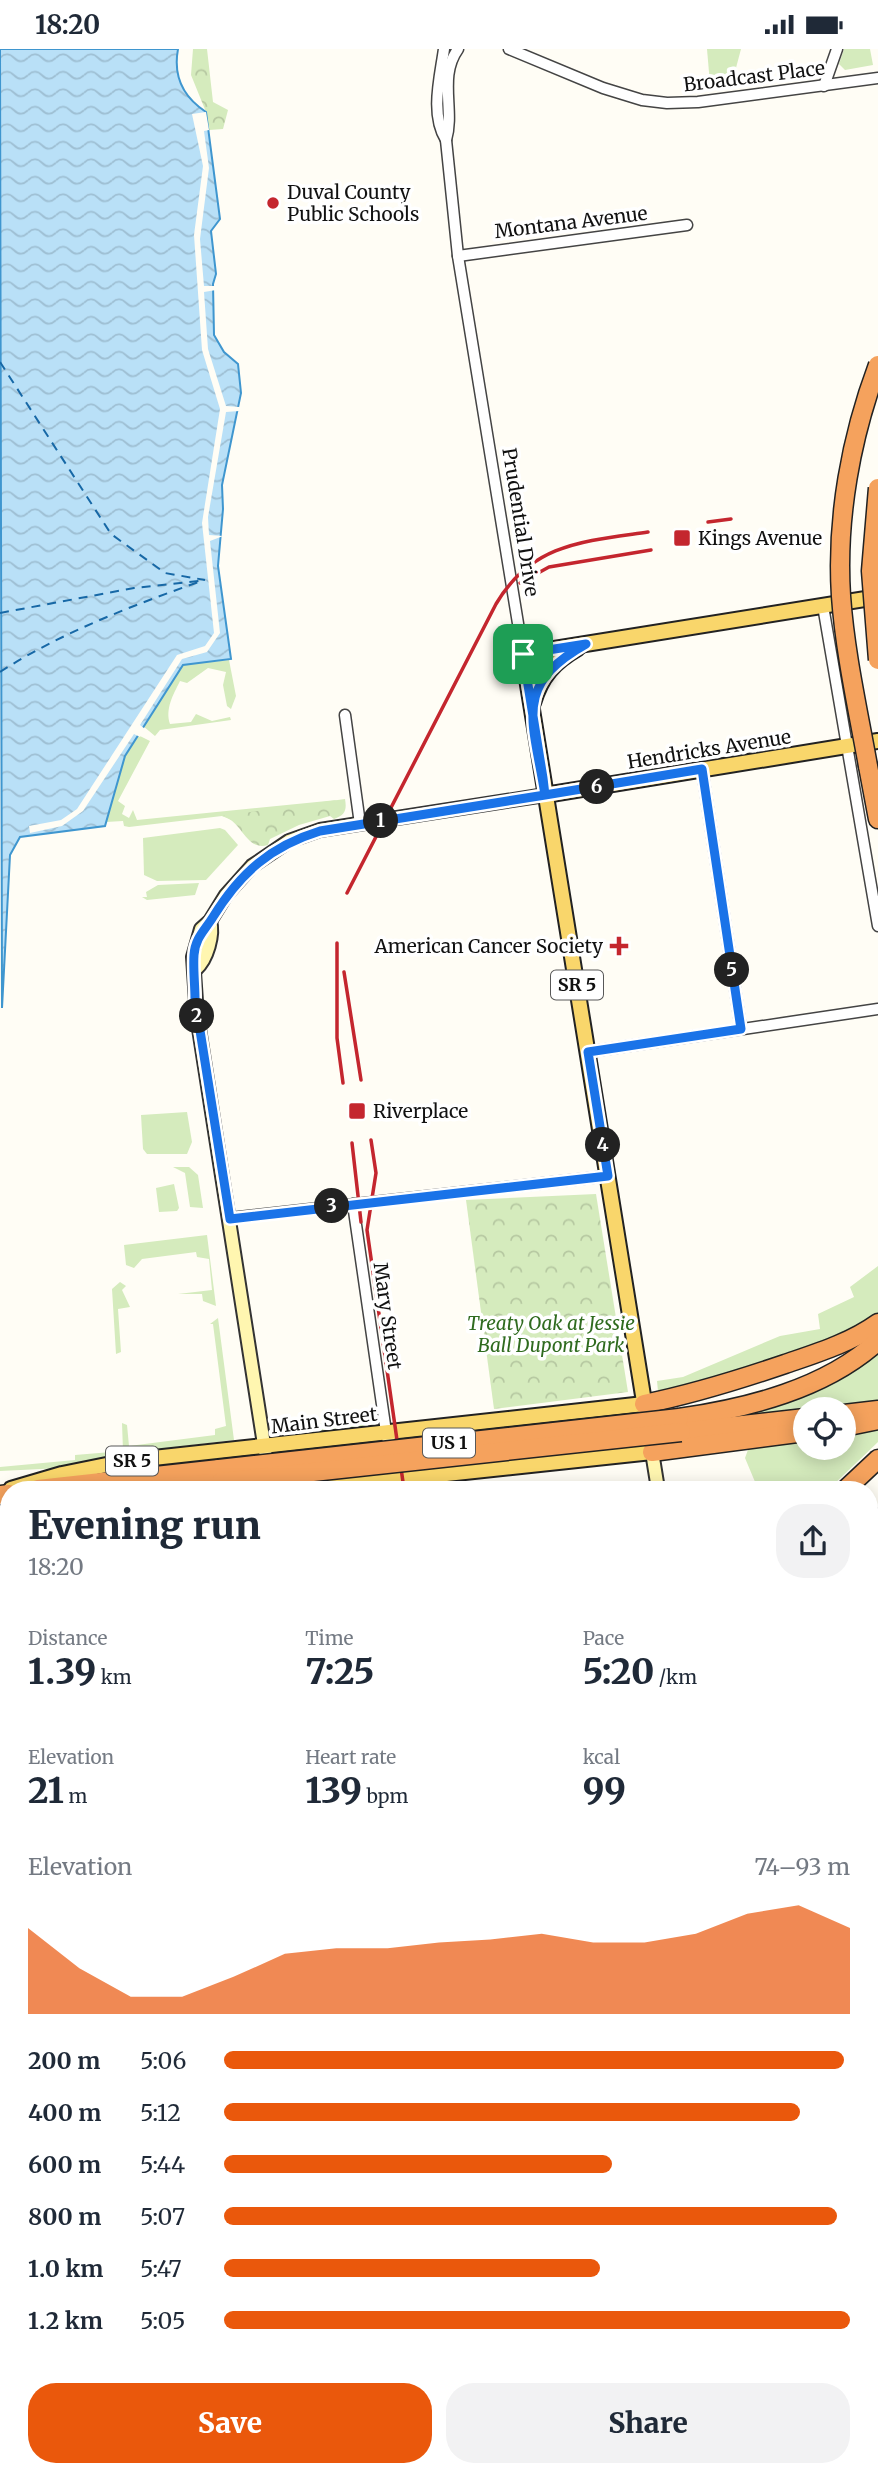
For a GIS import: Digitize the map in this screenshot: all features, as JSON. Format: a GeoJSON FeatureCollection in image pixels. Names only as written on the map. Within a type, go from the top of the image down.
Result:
{"type":"FeatureCollection","features":[{"type":"Feature","properties":{"kind":"highway"},"geometry":{"type":"LineString","coordinates":[[878,365],[850,464],[840,559],[845,635],[878,818]]}},
{"type":"Feature","properties":{"kind":"highway"},"geometry":{"type":"LineString","coordinates":[[878,488],[871,571],[878,660]]}},
{"type":"Feature","properties":{"kind":"highway"},"geometry":{"type":"LineString","coordinates":[[645,1404],[706,1390],[818,1353],[849,1341],[878,1323]]}},
{"type":"Feature","properties":{"kind":"highway","name":"US 1"},"geometry":{"type":"LineString","coordinates":[[680,1425],[809,1384],[851,1362],[878,1341]]}},
{"type":"Feature","properties":{"kind":"highway"},"geometry":{"type":"LineString","coordinates":[[856,1413],[878,1410]]}},
{"type":"Feature","properties":{"kind":"highway","name":"US 1"},"geometry":{"type":"LineString","coordinates":[[195,1481],[680,1425],[793,1419]]}},
{"type":"Feature","properties":{"kind":"highway"},"geometry":{"type":"LineString","coordinates":[[856,1425],[878,1420]]}},
{"type":"Feature","properties":{"kind":"highway"},"geometry":{"type":"LineString","coordinates":[[652,1452],[793,1434]]}},
{"type":"Feature","properties":{"kind":"highway"},"geometry":{"type":"LineString","coordinates":[[855,1481],[878,1459]]}},
{"type":"Feature","properties":{"kind":"highway","name":"US 1"},"geometry":{"type":"LineString","coordinates":[[63,1481],[72,1478],[220,1476]]}},
{"type":"Feature","properties":{"kind":"main road"},"geometry":{"type":"LineString","coordinates":[[523,654],[878,597]]}},
{"type":"Feature","properties":{"kind":"main road"},"geometry":{"type":"LineString","coordinates":[[532,708],[537,689],[553,665],[586,644]]}},
{"type":"Feature","properties":{"kind":"main road","name":"Prudential Drive"},"geometry":{"type":"LineString","coordinates":[[523,654],[657,1481]]}},
{"type":"Feature","properties":{"kind":"main road","name":"Hendricks Avenue"},"geometry":{"type":"LineString","coordinates":[[545,795],[878,741]]}},
{"type":"Feature","properties":{"kind":"main road"},"geometry":{"type":"LineString","coordinates":[[269,1481],[197,1016],[196,969],[193,957],[201,929],[210,921],[236,882],[274,850],[320,831],[545,795]]}},
{"type":"Feature","properties":{"kind":"main road","name":"Main Street"},"geometry":{"type":"LineString","coordinates":[[60,1481],[127,1461],[645,1404]]}},
{"type":"Feature","properties":{"kind":"main road"},"geometry":{"type":"LineString","coordinates":[[601,1410],[616,1417],[624,1431],[622,1445],[606,1457]]}},
{"type":"Feature","properties":{"kind":"main road"},"geometry":{"type":"LineString","coordinates":[[512,1419],[518,1466]]}},
{"type":"Feature","properties":{"kind":"main road","name":"Mary Street"},"geometry":{"type":"LineString","coordinates":[[386,1432],[397,1481]]}},
{"type":"Feature","properties":{"kind":"main road"},"geometry":{"type":"LineString","coordinates":[[418,1481],[518,1466],[652,1452]]}},
{"type":"Feature","properties":{"kind":"street","name":"Prudential Drive"},"geometry":{"type":"LineString","coordinates":[[444,49],[438,104],[440,127],[446,140]]}},
{"type":"Feature","properties":{"kind":"street","name":"Prudential Drive"},"geometry":{"type":"LineString","coordinates":[[458,49],[448,74],[449,126],[446,140],[458,255],[523,654]]}},
{"type":"Feature","properties":{"kind":"street"},"geometry":{"type":"LineString","coordinates":[[824,86],[837,49]]}},
{"type":"Feature","properties":{"kind":"street","name":"Broadcast Place"},"geometry":{"type":"LineString","coordinates":[[513,50],[603,88],[656,102],[698,102],[878,78]]}},
{"type":"Feature","properties":{"kind":"street","name":"Montana Avenue"},"geometry":{"type":"LineString","coordinates":[[458,255],[687,225]]}},
{"type":"Feature","properties":{"kind":"street"},"geometry":{"type":"LineString","coordinates":[[823,606],[878,926]]}},
{"type":"Feature","properties":{"kind":"street"},"geometry":{"type":"LineString","coordinates":[[345,715],[360,824]]}},
{"type":"Feature","properties":{"kind":"street"},"geometry":{"type":"LineString","coordinates":[[702,769],[741,1029]]}},
{"type":"Feature","properties":{"kind":"street"},"geometry":{"type":"LineString","coordinates":[[588,1052],[878,1009]]}},
{"type":"Feature","properties":{"kind":"street"},"geometry":{"type":"LineString","coordinates":[[230,1219],[608,1176]]}},
{"type":"Feature","properties":{"kind":"street","name":"Mary Street"},"geometry":{"type":"LineString","coordinates":[[352,1204],[386,1432]]}},
{"type":"Feature","properties":{"kind":"green space"},"geometry":{"type":"Polygon","coordinates":[[[193,49],[207,49],[213,102],[228,110],[223,129],[209,130],[206,112],[191,75],[193,49]]]}},
{"type":"Feature","properties":{"kind":"green space"},"geometry":{"type":"Polygon","coordinates":[[[707,49],[741,49],[732,83],[710,84],[707,49]]]}},
{"type":"Feature","properties":{"kind":"green space"},"geometry":{"type":"Polygon","coordinates":[[[844,49],[870,49],[873,65],[845,70],[839,64],[844,49]]]}},
{"type":"Feature","properties":{"kind":"green space"},"geometry":{"type":"Polygon","coordinates":[[[229,660],[236,696],[231,709],[227,706],[223,685],[226,672],[208,668],[187,683],[180,681],[168,713],[170,724],[191,722],[196,714],[212,721],[230,717],[231,720],[160,730],[155,736],[143,726],[183,665],[229,660]]]}},
{"type":"Feature","properties":{"kind":"green space"},"geometry":{"type":"Polygon","coordinates":[[[138,735],[150,741],[118,801],[125,806],[122,814],[129,818],[133,810],[137,820],[337,800],[248,838],[234,821],[222,816],[129,827],[124,826],[123,821],[106,822],[125,756],[138,735]]]}},
{"type":"Feature","properties":{"kind":"green space"},"geometry":{"type":"Polygon","coordinates":[[[345,799],[345,809],[341,816],[334,819],[330,816],[299,825],[270,839],[268,845],[261,846],[254,844],[235,823],[222,816],[345,799]]]}},
{"type":"Feature","properties":{"kind":"green space"},"geometry":{"type":"Polygon","coordinates":[[[220,828],[238,845],[206,880],[157,881],[144,875],[143,838],[220,828]]]}},
{"type":"Feature","properties":{"kind":"green space"},"geometry":{"type":"Polygon","coordinates":[[[199,883],[195,895],[147,900],[142,897],[147,897],[146,892],[158,885],[199,883]]]}},
{"type":"Feature","properties":{"kind":"green space"},"geometry":{"type":"Polygon","coordinates":[[[187,1112],[192,1142],[187,1154],[147,1154],[143,1149],[141,1115],[187,1112]]]}},
{"type":"Feature","properties":{"kind":"green space"},"geometry":{"type":"Polygon","coordinates":[[[173,1167],[189,1167],[198,1175],[203,1208],[190,1207],[185,1173],[173,1167]]]}},
{"type":"Feature","properties":{"kind":"green space"},"geometry":{"type":"Polygon","coordinates":[[[174,1184],[179,1208],[177,1211],[159,1212],[156,1188],[174,1184]]]}},
{"type":"Feature","properties":{"kind":"green space","name":"Treaty Oak at Jessie Ball Dupont Park"},"geometry":{"type":"Polygon","coordinates":[[[596,1194],[628,1392],[494,1409],[466,1200],[596,1194]]]}},
{"type":"Feature","properties":{"kind":"green space"},"geometry":{"type":"Polygon","coordinates":[[[207,1235],[216,1306],[203,1301],[202,1294],[178,1294],[212,1290],[209,1259],[197,1257],[196,1252],[142,1259],[134,1268],[126,1265],[124,1245],[207,1235]]]}},
{"type":"Feature","properties":{"kind":"green space"},"geometry":{"type":"Polygon","coordinates":[[[878,1266],[878,1313],[860,1326],[784,1358],[681,1389],[658,1391],[657,1381],[683,1377],[780,1336],[820,1329],[818,1314],[854,1297],[850,1287],[878,1266]]]}},
{"type":"Feature","properties":{"kind":"green space"},"geometry":{"type":"Polygon","coordinates":[[[120,1282],[126,1286],[122,1290],[130,1307],[118,1309],[121,1352],[116,1354],[112,1289],[120,1282]]]}},
{"type":"Feature","properties":{"kind":"green space"},"geometry":{"type":"Polygon","coordinates":[[[218,1318],[234,1440],[126,1453],[62,1468],[0,1471],[0,1467],[75,1460],[75,1455],[123,1451],[122,1423],[127,1425],[129,1446],[215,1435],[215,1429],[226,1426],[213,1324],[210,1324],[218,1318]]]}},
{"type":"Feature","properties":{"kind":"green space"},"geometry":{"type":"Polygon","coordinates":[[[878,1354],[878,1401],[856,1403],[856,1397],[796,1397],[835,1383],[878,1354]]]}},
{"type":"Feature","properties":{"kind":"green space"},"geometry":{"type":"Polygon","coordinates":[[[793,1398],[793,1410],[743,1416],[793,1398]]]}},
{"type":"Feature","properties":{"kind":"green space"},"geometry":{"type":"Polygon","coordinates":[[[365,1418],[366,1425],[360,1428],[294,1435],[293,1427],[365,1418]]]}},
{"type":"Feature","properties":{"kind":"green space"},"geometry":{"type":"Polygon","coordinates":[[[878,1426],[878,1442],[837,1481],[755,1481],[745,1458],[749,1447],[793,1442],[793,1460],[856,1460],[856,1431],[878,1426]]]}},
{"type":"Feature","properties":{"kind":"water"},"geometry":{"type":"Polygon","coordinates":[[[0,49],[178,49],[177,68],[182,85],[191,100],[206,112],[220,219],[211,231],[216,274],[213,284],[214,335],[224,352],[238,364],[241,393],[222,485],[223,509],[218,566],[231,659],[183,665],[125,756],[105,826],[20,837],[10,855],[2,1008],[0,49]]]}},
{"type":"Feature","properties":{"kind":"pier"},"geometry":{"type":"Polygon","coordinates":[[[206,112],[209,130],[204,131],[209,168],[200,239],[204,286],[216,286],[216,290],[204,292],[208,349],[226,406],[239,407],[239,411],[226,412],[208,517],[209,535],[223,536],[210,541],[220,633],[207,652],[182,659],[140,725],[145,729],[140,737],[134,734],[83,811],[62,826],[30,833],[29,826],[61,820],[77,809],[177,655],[205,646],[214,633],[202,523],[220,409],[202,350],[194,235],[203,166],[192,114],[206,112]]]}},
{"type":"Feature","properties":{"kind":"ferry route"},"geometry":{"type":"LineString","coordinates":[[0,362],[111,534],[165,573],[205,580]]}},
{"type":"Feature","properties":{"kind":"ferry route"},"geometry":{"type":"LineString","coordinates":[[0,672],[73,632],[204,580]]}},
{"type":"Feature","properties":{"kind":"ferry route"},"geometry":{"type":"LineString","coordinates":[[0,613],[134,588],[199,581]]}},
{"type":"Feature","properties":{"kind":"railway"},"geometry":{"type":"LineString","coordinates":[[708,522],[731,519]]}},
{"type":"Feature","properties":{"kind":"railway"},"geometry":{"type":"LineString","coordinates":[[347,893],[496,604],[510,584],[526,568],[562,549],[603,538],[648,532]]}},
{"type":"Feature","properties":{"kind":"railway"},"geometry":{"type":"LineString","coordinates":[[711,541],[735,537]]}},
{"type":"Feature","properties":{"kind":"railway"},"geometry":{"type":"LineString","coordinates":[[520,583],[549,567],[651,550]]}},
{"type":"Feature","properties":{"kind":"railway"},"geometry":{"type":"LineString","coordinates":[[337,943],[337,1038],[343,1083]]}},
{"type":"Feature","properties":{"kind":"railway"},"geometry":{"type":"LineString","coordinates":[[344,972],[361,1080]]}},
{"type":"Feature","properties":{"kind":"railway"},"geometry":{"type":"LineString","coordinates":[[371,1140],[376,1173],[367,1230],[403,1481]]}},
{"type":"Feature","properties":{"kind":"railway"},"geometry":{"type":"LineString","coordinates":[[352,1143],[361,1222]]}},
{"type":"Feature","properties":{"kind":"place","name":"Duval County Public Schools"},"geometry":{"type":"Point","coordinates":[273,203]}},
{"type":"Feature","properties":{"kind":"place","name":"Kings Avenue"},"geometry":{"type":"Point","coordinates":[682,538]}},
{"type":"Feature","properties":{"kind":"place","name":"American Cancer Society"},"geometry":{"type":"Point","coordinates":[619,946]}},
{"type":"Feature","properties":{"kind":"place","name":"Riverplace"},"geometry":{"type":"Point","coordinates":[357,1111]}},
{"type":"Feature","properties":{"kind":"route"},"geometry":{"type":"LineString","coordinates":[[523,654],[545,795],[320,831],[294,839],[274,850],[244,873],[210,921],[201,929],[193,957],[196,969],[195,999],[230,1219],[608,1176],[588,1052],[741,1029],[702,769],[545,795],[532,708],[537,689],[553,665],[586,644],[523,654]]}}]}
